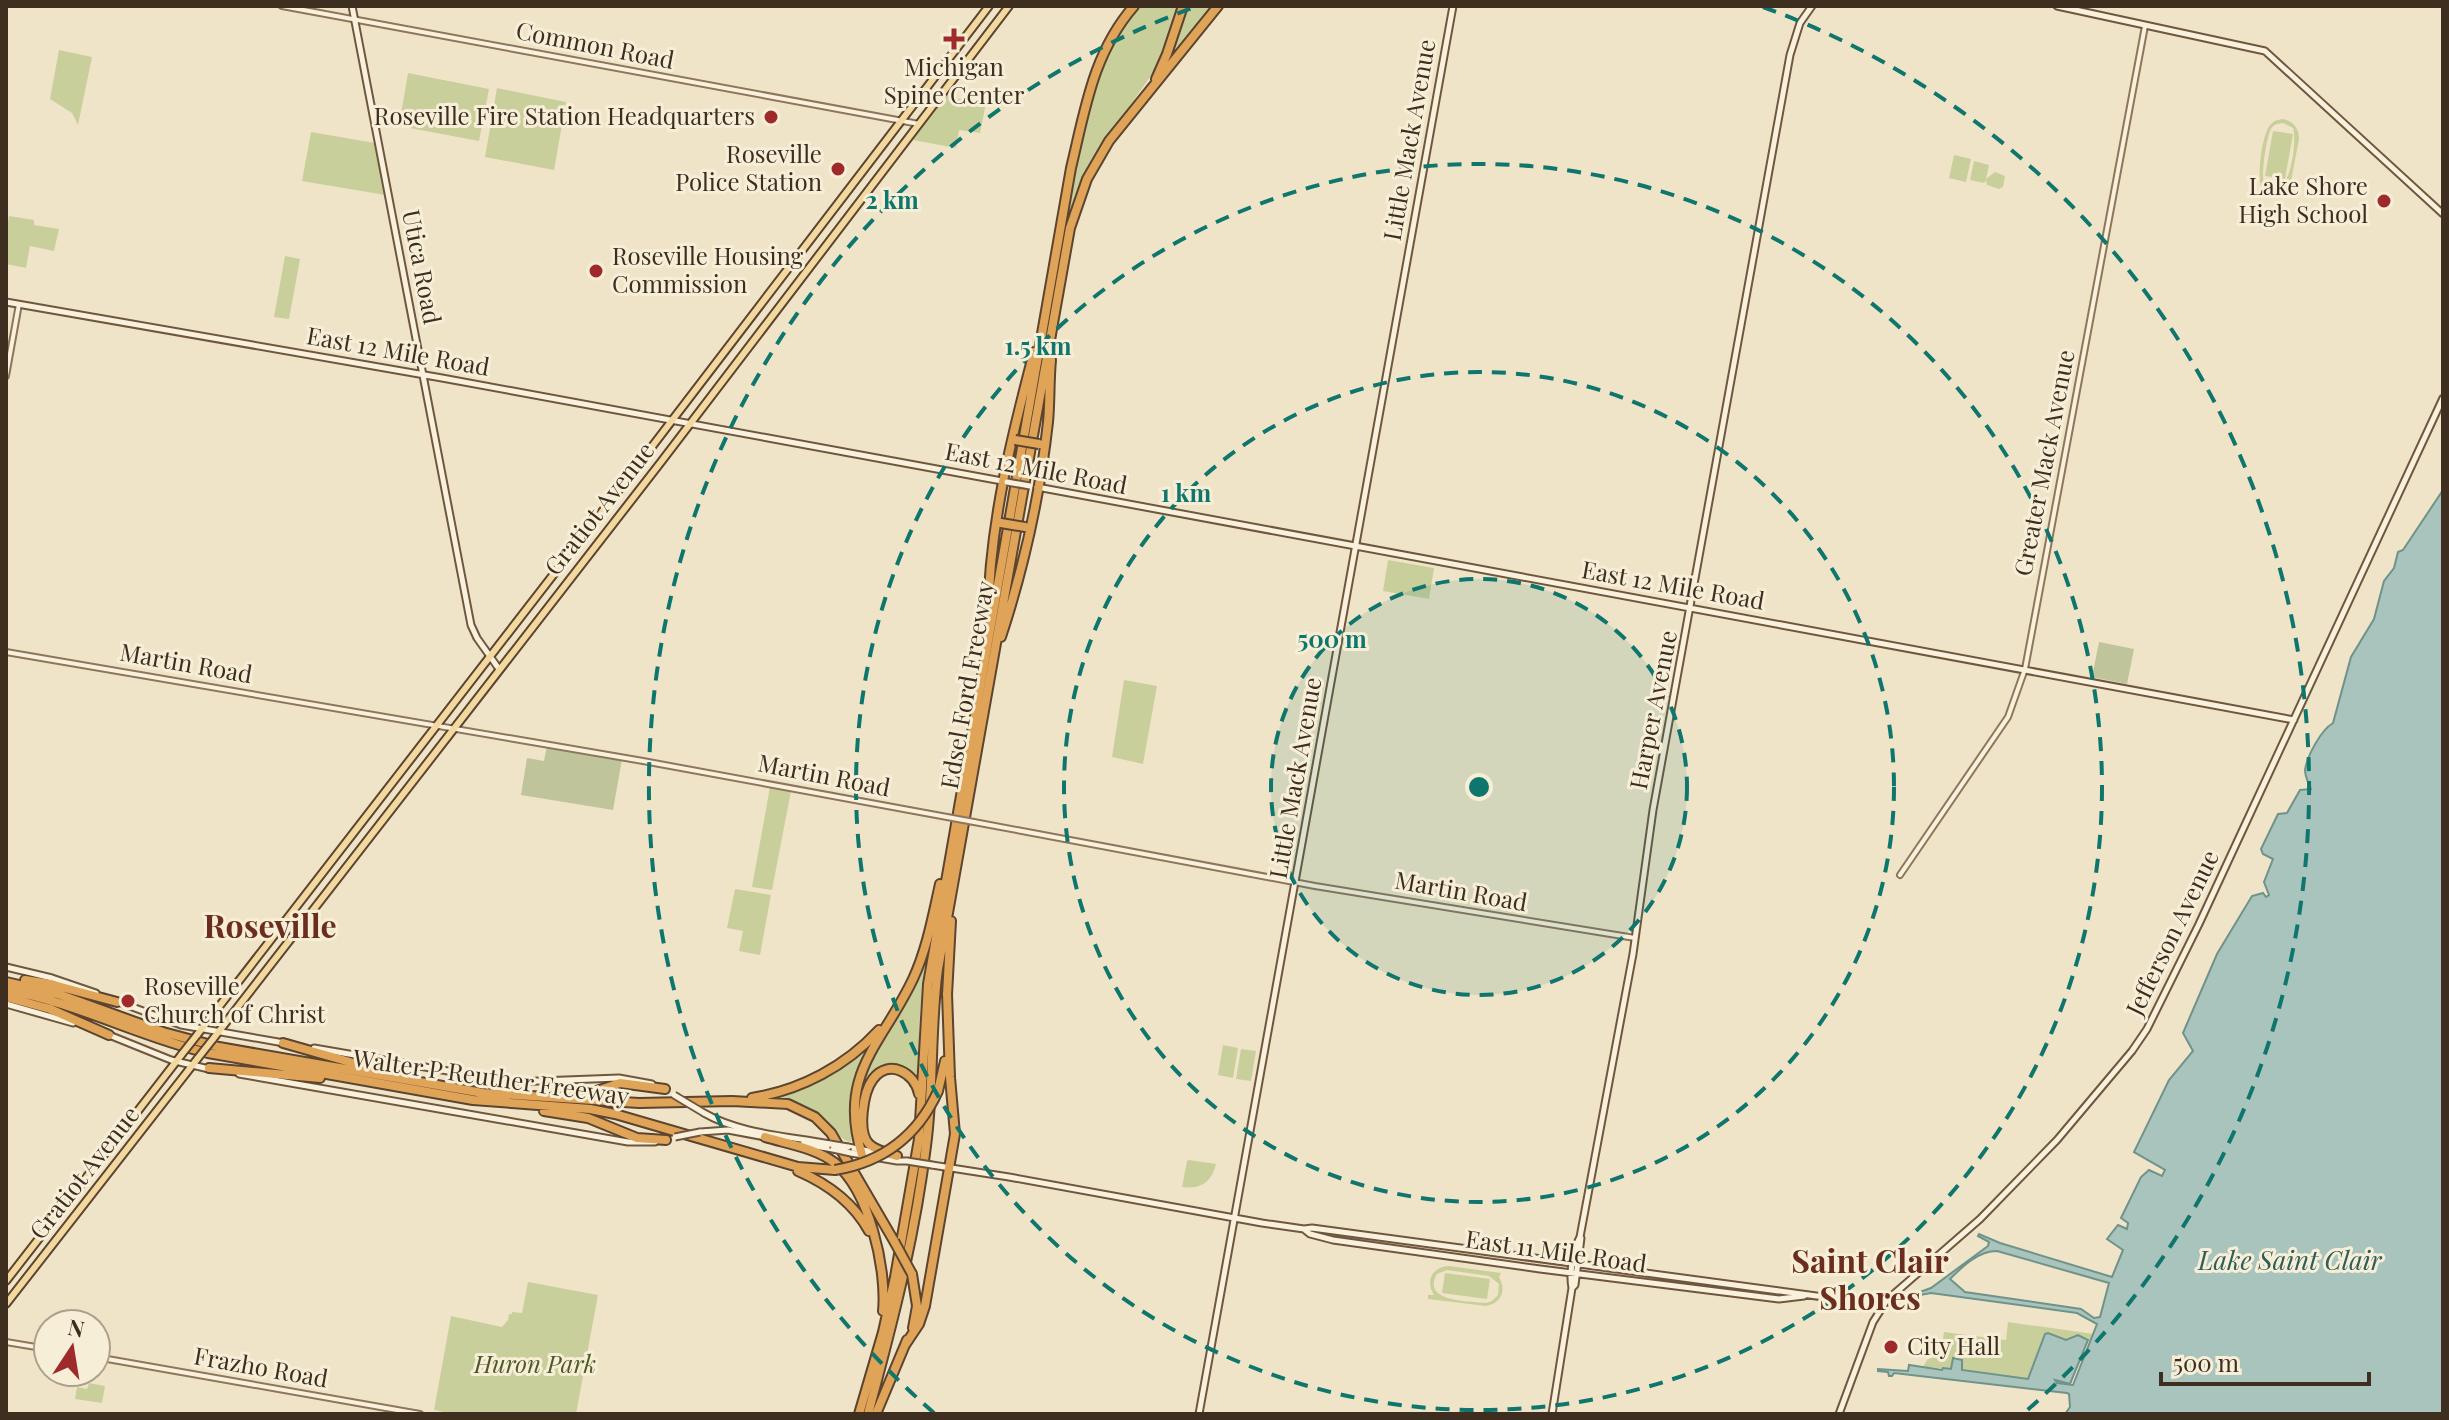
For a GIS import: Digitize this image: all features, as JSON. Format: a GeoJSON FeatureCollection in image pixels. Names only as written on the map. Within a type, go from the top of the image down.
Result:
{"type":"FeatureCollection","features":[{"type":"Feature","properties":{"kind":"highway"},"geometry":{"type":"LineString","coordinates":[[1087,95],[1089,79],[1101,49],[1127,6]]}},
{"type":"Feature","properties":{"kind":"highway","name":"Edsel Ford Freeway"},"geometry":{"type":"LineString","coordinates":[[859,1414],[883,1332],[898,1263],[921,1114],[926,997],[1071,168],[1087,95],[1104,50],[1134,6]]}},
{"type":"Feature","properties":{"kind":"highway"},"geometry":{"type":"LineString","coordinates":[[1150,90],[1167,54],[1183,6]]}},
{"type":"Feature","properties":{"kind":"highway","name":"Edsel Ford Freeway"},"geometry":{"type":"LineString","coordinates":[[868,1414],[898,1303],[923,1167],[934,1002],[1067,241],[1087,179],[1109,141],[1218,6]]}},
{"type":"Feature","properties":{"kind":"highway"},"geometry":{"type":"LineString","coordinates":[[988,643],[991,567],[1013,441],[1056,262]]}},
{"type":"Feature","properties":{"kind":"highway"},"geometry":{"type":"LineString","coordinates":[[992,663],[1010,611],[1049,413],[1054,320]]}},
{"type":"Feature","properties":{"kind":"highway"},"geometry":{"type":"LineString","coordinates":[[1013,441],[1042,446]]}},
{"type":"Feature","properties":{"kind":"highway"},"geometry":{"type":"LineString","coordinates":[[999,521],[1028,526]]}},
{"type":"Feature","properties":{"kind":"highway"},"geometry":{"type":"LineString","coordinates":[[855,1151],[860,1075],[920,961],[955,829]]}},
{"type":"Feature","properties":{"kind":"highway"},"geometry":{"type":"LineString","coordinates":[[737,1150],[811,1170],[835,1170],[863,1164],[898,1144],[923,1120],[938,1091],[945,1059],[950,900]]}},
{"type":"Feature","properties":{"kind":"highway"},"geometry":{"type":"LineString","coordinates":[[6,980],[50,984],[117,1002]]}},
{"type":"Feature","properties":{"kind":"highway","name":"Walter P Reuther Freeway"},"geometry":{"type":"LineString","coordinates":[[6,980],[58,994],[186,1039],[514,1100],[615,1114],[737,1150]]}},
{"type":"Feature","properties":{"kind":"highway","name":"Walter P Reuther Freeway"},"geometry":{"type":"LineString","coordinates":[[6,990],[59,1002],[199,1051],[473,1100],[732,1101]]}},
{"type":"Feature","properties":{"kind":"highway"},"geometry":{"type":"LineString","coordinates":[[905,1345],[919,1324],[925,1306],[955,1120],[947,993]]}},
{"type":"Feature","properties":{"kind":"highway"},"geometry":{"type":"LineString","coordinates":[[6,997],[50,1009],[109,1035]]}},
{"type":"Feature","properties":{"kind":"highway"},"geometry":{"type":"LineString","coordinates":[[732,1101],[788,1090],[834,1068],[876,1033],[903,997]]}},
{"type":"Feature","properties":{"kind":"highway"},"geometry":{"type":"LineString","coordinates":[[283,1043],[335,1059],[464,1090]]}},
{"type":"Feature","properties":{"kind":"highway"},"geometry":{"type":"LineString","coordinates":[[209,1068],[391,1086]]}},
{"type":"Feature","properties":{"kind":"highway"},"geometry":{"type":"LineString","coordinates":[[897,1156],[870,1146],[862,1133],[870,1082],[886,1070],[895,1069],[908,1074],[918,1090],[921,1114]]}},
{"type":"Feature","properties":{"kind":"highway"},"geometry":{"type":"LineString","coordinates":[[514,1100],[540,1094],[583,1096],[620,1083],[665,1089]]}},
{"type":"Feature","properties":{"kind":"highway"},"geometry":{"type":"LineString","coordinates":[[514,1100],[588,1118],[637,1138],[671,1139]]}},
{"type":"Feature","properties":{"kind":"highway"},"geometry":{"type":"LineString","coordinates":[[732,1101],[783,1103],[802,1109],[820,1122],[835,1139],[912,1274],[916,1313],[876,1414]]}},
{"type":"Feature","properties":{"kind":"highway"},"geometry":{"type":"LineString","coordinates":[[765,1137],[820,1154],[839,1166],[863,1203],[880,1257],[885,1296],[869,1377]]}},
{"type":"Feature","properties":{"kind":"highway"},"geometry":{"type":"LineString","coordinates":[[737,1150],[808,1175],[834,1190],[866,1226],[880,1257]]}},
{"type":"Feature","properties":{"kind":"main road","name":"Utica Road"},"geometry":{"type":"LineString","coordinates":[[352,6],[471,625],[499,669]]}},
{"type":"Feature","properties":{"kind":"main road","name":"Gratiot Avenue"},"geometry":{"type":"LineString","coordinates":[[6,1281],[706,377],[989,6]]}},
{"type":"Feature","properties":{"kind":"main road","name":"Gratiot Avenue"},"geometry":{"type":"LineString","coordinates":[[8,1301],[661,462],[1009,6]]}},
{"type":"Feature","properties":{"kind":"main road","name":"Little Mack Avenue"},"geometry":{"type":"LineString","coordinates":[[1199,1414],[1453,6]]}},
{"type":"Feature","properties":{"kind":"main road","name":"Harper Avenue"},"geometry":{"type":"LineString","coordinates":[[1552,1414],[1577,1242],[1635,938],[1653,810],[1790,55],[1797,30],[1812,6]]}},
{"type":"Feature","properties":{"kind":"main road"},"geometry":{"type":"LineString","coordinates":[[2057,6],[2256,48],[2270,54],[2443,214]]}},
{"type":"Feature","properties":{"kind":"main road"},"geometry":{"type":"LineString","coordinates":[[968,34],[970,44],[977,48]]}},
{"type":"Feature","properties":{"kind":"main road"},"geometry":{"type":"LineString","coordinates":[[944,64],[952,68],[955,76]]}},
{"type":"Feature","properties":{"kind":"main road"},"geometry":{"type":"LineString","coordinates":[[862,173],[865,182],[872,185]]}},
{"type":"Feature","properties":{"kind":"main road"},"geometry":{"type":"LineString","coordinates":[[845,195],[852,199],[854,208]]}},
{"type":"Feature","properties":{"kind":"main road"},"geometry":{"type":"LineString","coordinates":[[793,264],[797,272],[803,275]]}},
{"type":"Feature","properties":{"kind":"main road"},"geometry":{"type":"LineString","coordinates":[[778,283],[785,285],[788,295]]}},
{"type":"Feature","properties":{"kind":"main road","name":"East 12 Mile Road"},"geometry":{"type":"LineString","coordinates":[[6,302],[423,374],[2294,720]]}},
{"type":"Feature","properties":{"kind":"main road"},"geometry":{"type":"LineString","coordinates":[[722,356],[724,366],[731,369]]}},
{"type":"Feature","properties":{"kind":"main road"},"geometry":{"type":"LineString","coordinates":[[706,377],[713,380],[716,389]]}},
{"type":"Feature","properties":{"kind":"main road","name":"Jefferson Avenue"},"geometry":{"type":"LineString","coordinates":[[1839,1414],[1873,1322],[1883,1305],[1894,1292],[1980,1219],[2057,1140],[2141,1039],[2152,1021],[2443,398]]}},
{"type":"Feature","properties":{"kind":"main road"},"geometry":{"type":"LineString","coordinates":[[650,449],[652,457],[661,462]]}},
{"type":"Feature","properties":{"kind":"main road"},"geometry":{"type":"LineString","coordinates":[[630,475],[637,480],[640,488]]}},
{"type":"Feature","properties":{"kind":"main road"},"geometry":{"type":"LineString","coordinates":[[588,529],[589,539],[597,543]]}},
{"type":"Feature","properties":{"kind":"main road"},"geometry":{"type":"LineString","coordinates":[[572,550],[579,554],[581,563]]}},
{"type":"Feature","properties":{"kind":"main road"},"geometry":{"type":"LineString","coordinates":[[456,701],[456,712],[464,714]]}},
{"type":"Feature","properties":{"kind":"main road"},"geometry":{"type":"LineString","coordinates":[[426,739],[435,743],[436,750]]}},
{"type":"Feature","properties":{"kind":"main road"},"geometry":{"type":"LineString","coordinates":[[393,781],[395,791],[403,794]]}},
{"type":"Feature","properties":{"kind":"main road"},"geometry":{"type":"LineString","coordinates":[[376,803],[384,806],[386,815]]}},
{"type":"Feature","properties":{"kind":"main road"},"geometry":{"type":"LineString","coordinates":[[323,872],[324,882],[332,886]]}},
{"type":"Feature","properties":{"kind":"main road"},"geometry":{"type":"LineString","coordinates":[[305,896],[311,898],[314,908]]}},
{"type":"Feature","properties":{"kind":"main road"},"geometry":{"type":"LineString","coordinates":[[271,939],[272,948],[280,953]]}},
{"type":"Feature","properties":{"kind":"main road"},"geometry":{"type":"LineString","coordinates":[[254,961],[262,964],[264,973]]}},
{"type":"Feature","properties":{"kind":"main road","name":"East 11 Mile Road"},"geometry":{"type":"LineString","coordinates":[[6,967],[52,978],[216,1036],[283,1043],[512,1082],[619,1078],[641,1081],[665,1089],[713,1119],[832,1147]]}},
{"type":"Feature","properties":{"kind":"main road"},"geometry":{"type":"LineString","coordinates":[[221,1003],[223,1013],[231,1015]]}},
{"type":"Feature","properties":{"kind":"main road","name":"East 11 Mile Road"},"geometry":{"type":"LineString","coordinates":[[6,1004],[109,1035],[192,1065],[628,1142],[646,1143],[700,1132],[733,1131],[897,1156],[907,1161]]}},
{"type":"Feature","properties":{"kind":"main road"},"geometry":{"type":"LineString","coordinates":[[160,1083],[168,1086],[170,1093]]}},
{"type":"Feature","properties":{"kind":"main road"},"geometry":{"type":"LineString","coordinates":[[710,1131],[715,1125],[713,1119]]}},
{"type":"Feature","properties":{"kind":"main road"},"geometry":{"type":"LineString","coordinates":[[131,1120],[135,1128],[142,1130]]}},
{"type":"Feature","properties":{"kind":"main road","name":"East 11 Mile Road"},"geometry":{"type":"LineString","coordinates":[[855,1151],[897,1161],[1009,1177],[1235,1219],[1788,1295]]}},
{"type":"Feature","properties":{"kind":"main road"},"geometry":{"type":"LineString","coordinates":[[105,1153],[112,1157],[114,1165]]}},
{"type":"Feature","properties":{"kind":"main road"},"geometry":{"type":"LineString","coordinates":[[81,1184],[87,1200]]}},
{"type":"Feature","properties":{"kind":"main road"},"geometry":{"type":"LineString","coordinates":[[64,1207],[73,1218]]}},
{"type":"Feature","properties":{"kind":"main road","name":"East 11 Mile Road"},"geometry":{"type":"LineString","coordinates":[[1304,1229],[1324,1238],[1551,1271],[1788,1295],[1801,1293],[1883,1305]]}},
{"type":"Feature","properties":{"kind":"main road"},"geometry":{"type":"LineString","coordinates":[[1383,1247],[1385,1238]]}},
{"type":"Feature","properties":{"kind":"main road"},"geometry":{"type":"LineString","coordinates":[[1422,1253],[1423,1244]]}},
{"type":"Feature","properties":{"kind":"main road"},"geometry":{"type":"LineString","coordinates":[[1488,1261],[1489,1253]]}},
{"type":"Feature","properties":{"kind":"main road"},"geometry":{"type":"LineString","coordinates":[[1551,1271],[1554,1262]]}},
{"type":"Feature","properties":{"kind":"main road"},"geometry":{"type":"LineString","coordinates":[[1586,1275],[1588,1266]]}},
{"type":"Feature","properties":{"kind":"main road"},"geometry":{"type":"LineString","coordinates":[[1616,1279],[1619,1270]]}},
{"type":"Feature","properties":{"kind":"main road"},"geometry":{"type":"LineString","coordinates":[[12,1273],[15,1281],[21,1284]]}},
{"type":"Feature","properties":{"kind":"main road"},"geometry":{"type":"LineString","coordinates":[[6,1288],[10,1292],[8,1301]]}},
{"type":"Feature","properties":{"kind":"street","name":"Common Road"},"geometry":{"type":"LineString","coordinates":[[282,6],[919,124]]}},
{"type":"Feature","properties":{"kind":"street","name":"Greater Mack Avenue"},"geometry":{"type":"LineString","coordinates":[[1900,875],[2008,717],[2025,669],[2145,26]]}},
{"type":"Feature","properties":{"kind":"street"},"geometry":{"type":"LineString","coordinates":[[6,376],[19,304]]}},
{"type":"Feature","properties":{"kind":"street","name":"Martin Road"},"geometry":{"type":"LineString","coordinates":[[6,652],[437,725],[1296,882],[1635,938]]}},
{"type":"Feature","properties":{"kind":"street"},"geometry":{"type":"LineString","coordinates":[[6,1342],[32,1346]]}},
{"type":"Feature","properties":{"kind":"street","name":"Frazho Road"},"geometry":{"type":"LineString","coordinates":[[112,1360],[420,1414]]}},
{"type":"Feature","properties":{"kind":"green space"},"geometry":{"type":"Polygon","coordinates":[[[1139,6],[1180,6],[1157,67],[1093,158],[1081,182],[1069,220],[1082,134],[1097,79],[1122,28],[1139,6]]]}},
{"type":"Feature","properties":{"kind":"green space"},"geometry":{"type":"Polygon","coordinates":[[[1186,6],[1214,6],[1166,64],[1186,6]]]}},
{"type":"Feature","properties":{"kind":"green space"},"geometry":{"type":"Polygon","coordinates":[[[59,50],[92,57],[78,125],[72,113],[50,99],[59,50]]]}},
{"type":"Feature","properties":{"kind":"green space"},"geometry":{"type":"Polygon","coordinates":[[[408,73],[489,89],[479,141],[399,126],[408,73]]]}},
{"type":"Feature","properties":{"kind":"green space"},"geometry":{"type":"Polygon","coordinates":[[[497,88],[566,102],[554,170],[485,157],[497,88]]]}},
{"type":"Feature","properties":{"kind":"green space"},"geometry":{"type":"Polygon","coordinates":[[[948,94],[953,98],[986,103],[980,133],[959,130],[956,148],[913,140],[948,94]]]}},
{"type":"Feature","properties":{"kind":"green space"},"geometry":{"type":"Polygon","coordinates":[[[2281,119],[2295,126],[2299,139],[2289,192],[2272,193],[2261,186],[2261,154],[2268,129],[2281,119]],[[2283,123],[2277,124],[2269,134],[2263,179],[2272,190],[2280,189],[2287,178],[2294,151],[2293,128],[2283,123]]]}},
{"type":"Feature","properties":{"kind":"green space"},"geometry":{"type":"Polygon","coordinates":[[[2273,131],[2293,134],[2285,179],[2265,176],[2273,131]]]}},
{"type":"Feature","properties":{"kind":"green space"},"geometry":{"type":"Polygon","coordinates":[[[311,132],[375,143],[385,195],[302,181],[311,132]]]}},
{"type":"Feature","properties":{"kind":"green space"},"geometry":{"type":"Polygon","coordinates":[[[1954,155],[1971,159],[1966,182],[1949,178],[1954,155]]]}},
{"type":"Feature","properties":{"kind":"green space"},"geometry":{"type":"Polygon","coordinates":[[[1974,161],[1989,165],[1986,179],[1995,172],[2005,176],[2003,187],[1999,189],[1987,185],[1986,180],[1984,183],[1970,180],[1974,161]]]}},
{"type":"Feature","properties":{"kind":"green space"},"geometry":{"type":"Polygon","coordinates":[[[9,216],[34,220],[34,225],[59,229],[54,251],[30,246],[26,268],[6,264],[9,216]]]}},
{"type":"Feature","properties":{"kind":"green space"},"geometry":{"type":"Polygon","coordinates":[[[285,256],[300,259],[289,319],[274,317],[285,256]]]}},
{"type":"Feature","properties":{"kind":"green space"},"geometry":{"type":"Polygon","coordinates":[[[1388,560],[1434,568],[1429,599],[1383,591],[1388,560]]]}},
{"type":"Feature","properties":{"kind":"green space"},"geometry":{"type":"Polygon","coordinates":[[[2099,642],[2134,649],[2127,684],[2092,677],[2099,642]]]}},
{"type":"Feature","properties":{"kind":"green space"},"geometry":{"type":"Polygon","coordinates":[[[1124,680],[1157,686],[1143,764],[1112,757],[1124,680]]]}},
{"type":"Feature","properties":{"kind":"green space"},"geometry":{"type":"Polygon","coordinates":[[[547,746],[622,759],[613,810],[521,795],[527,758],[544,761],[547,746]]]}},
{"type":"Feature","properties":{"kind":"green space"},"geometry":{"type":"Polygon","coordinates":[[[770,787],[791,791],[772,890],[752,887],[770,787]]]}},
{"type":"Feature","properties":{"kind":"green space"},"geometry":{"type":"Polygon","coordinates":[[[735,889],[771,895],[760,955],[739,951],[743,931],[727,928],[735,889]]]}},
{"type":"Feature","properties":{"kind":"green space"},"geometry":{"type":"Polygon","coordinates":[[[927,954],[920,1013],[918,1080],[910,1071],[900,1067],[878,1069],[866,1083],[858,1112],[869,1065],[908,1000],[927,954]]]}},
{"type":"Feature","properties":{"kind":"green space"},"geometry":{"type":"Polygon","coordinates":[[[1223,1045],[1238,1048],[1233,1078],[1218,1075],[1223,1045]]]}},
{"type":"Feature","properties":{"kind":"green space"},"geometry":{"type":"Polygon","coordinates":[[[867,1047],[852,1085],[851,1142],[842,1138],[811,1108],[772,1097],[823,1079],[867,1047]]]}},
{"type":"Feature","properties":{"kind":"green space"},"geometry":{"type":"Polygon","coordinates":[[[1241,1049],[1256,1051],[1251,1081],[1236,1079],[1241,1049]]]}},
{"type":"Feature","properties":{"kind":"green space"},"geometry":{"type":"Polygon","coordinates":[[[1189,1160],[1216,1164],[1212,1176],[1194,1187],[1182,1187],[1189,1160]]]}},
{"type":"Feature","properties":{"kind":"green space"},"geometry":{"type":"Polygon","coordinates":[[[1443,1267],[1501,1273],[1501,1296],[1486,1306],[1428,1299],[1428,1295],[1434,1295],[1430,1280],[1434,1272],[1443,1267]],[[1447,1270],[1437,1274],[1435,1290],[1449,1298],[1486,1303],[1498,1295],[1499,1284],[1489,1276],[1447,1270]]]}},
{"type":"Feature","properties":{"kind":"green space"},"geometry":{"type":"Polygon","coordinates":[[[1445,1273],[1490,1279],[1487,1299],[1442,1293],[1445,1273]]]}},
{"type":"Feature","properties":{"kind":"green space","name":"Huron Park"},"geometry":{"type":"Polygon","coordinates":[[[528,1282],[598,1295],[576,1414],[454,1414],[434,1410],[451,1316],[502,1327],[509,1314],[522,1313],[528,1282]]]}},
{"type":"Feature","properties":{"kind":"green space"},"geometry":{"type":"Polygon","coordinates":[[[2008,1322],[2094,1334],[2091,1341],[2078,1335],[2066,1340],[2048,1333],[2028,1379],[1961,1370],[1953,1359],[1952,1369],[1923,1367],[1940,1350],[1944,1332],[2006,1340],[2008,1322]]]}},
{"type":"Feature","properties":{"kind":"green space"},"geometry":{"type":"Polygon","coordinates":[[[77,1388],[105,1388],[102,1403],[75,1399],[77,1388]]]}},
{"type":"Feature","properties":{"kind":"water","name":"Lake Saint Clair"},"geometry":{"type":"Polygon","coordinates":[[[2443,490],[2443,1414],[2065,1414],[2070,1407],[2067,1393],[1894,1373],[1889,1376],[1888,1372],[1878,1371],[1908,1371],[1909,1365],[1951,1369],[1953,1358],[1962,1360],[1962,1370],[2028,1379],[2045,1334],[2066,1340],[2078,1335],[2088,1340],[2070,1384],[2055,1380],[2073,1385],[2097,1324],[2077,1313],[1931,1293],[1914,1294],[1931,1288],[1988,1246],[1989,1242],[1979,1234],[2112,1277],[2123,1250],[2107,1239],[2118,1225],[2127,1229],[2128,1223],[2121,1218],[2141,1177],[2149,1170],[2162,1176],[2165,1170],[2134,1152],[2169,1080],[2193,1051],[2183,1033],[2217,954],[2252,896],[2269,895],[2264,882],[2273,859],[2263,854],[2261,849],[2278,814],[2287,813],[2300,790],[2311,789],[2305,773],[2306,764],[2319,737],[2333,723],[2351,657],[2374,619],[2384,581],[2394,568],[2398,552],[2403,550],[2443,490]],[[1997,1251],[1977,1256],[1950,1279],[1965,1292],[2081,1309],[2094,1318],[2100,1317],[2109,1283],[1997,1251]]]}},
{"type":"Feature","properties":{"kind":"place","name":"Michigan Spine Center"},"geometry":{"type":"Point","coordinates":[954,39]}},
{"type":"Feature","properties":{"kind":"place","name":"Roseville Fire Station Headquarters"},"geometry":{"type":"Point","coordinates":[771,117]}},
{"type":"Feature","properties":{"kind":"place","name":"Roseville Police Station"},"geometry":{"type":"Point","coordinates":[838,169]}},
{"type":"Feature","properties":{"kind":"place","name":"Lake Shore High School"},"geometry":{"type":"Point","coordinates":[2384,201]}},
{"type":"Feature","properties":{"kind":"place","name":"Roseville Housing Commission"},"geometry":{"type":"Point","coordinates":[596,271]}},
{"type":"Feature","properties":{"kind":"place","name":"Roseville Church of Christ"},"geometry":{"type":"Point","coordinates":[128,1001]}},
{"type":"Feature","properties":{"kind":"place","name":"City Hall"},"geometry":{"type":"Point","coordinates":[1891,1347]}},
{"type":"Feature","properties":{"kind":"district","name":"Roseville"},"geometry":{"type":"Point","coordinates":[270,927]}},
{"type":"Feature","properties":{"kind":"district","name":"Saint Clair Shores"},"geometry":{"type":"Point","coordinates":[1870,1280]}}]}
